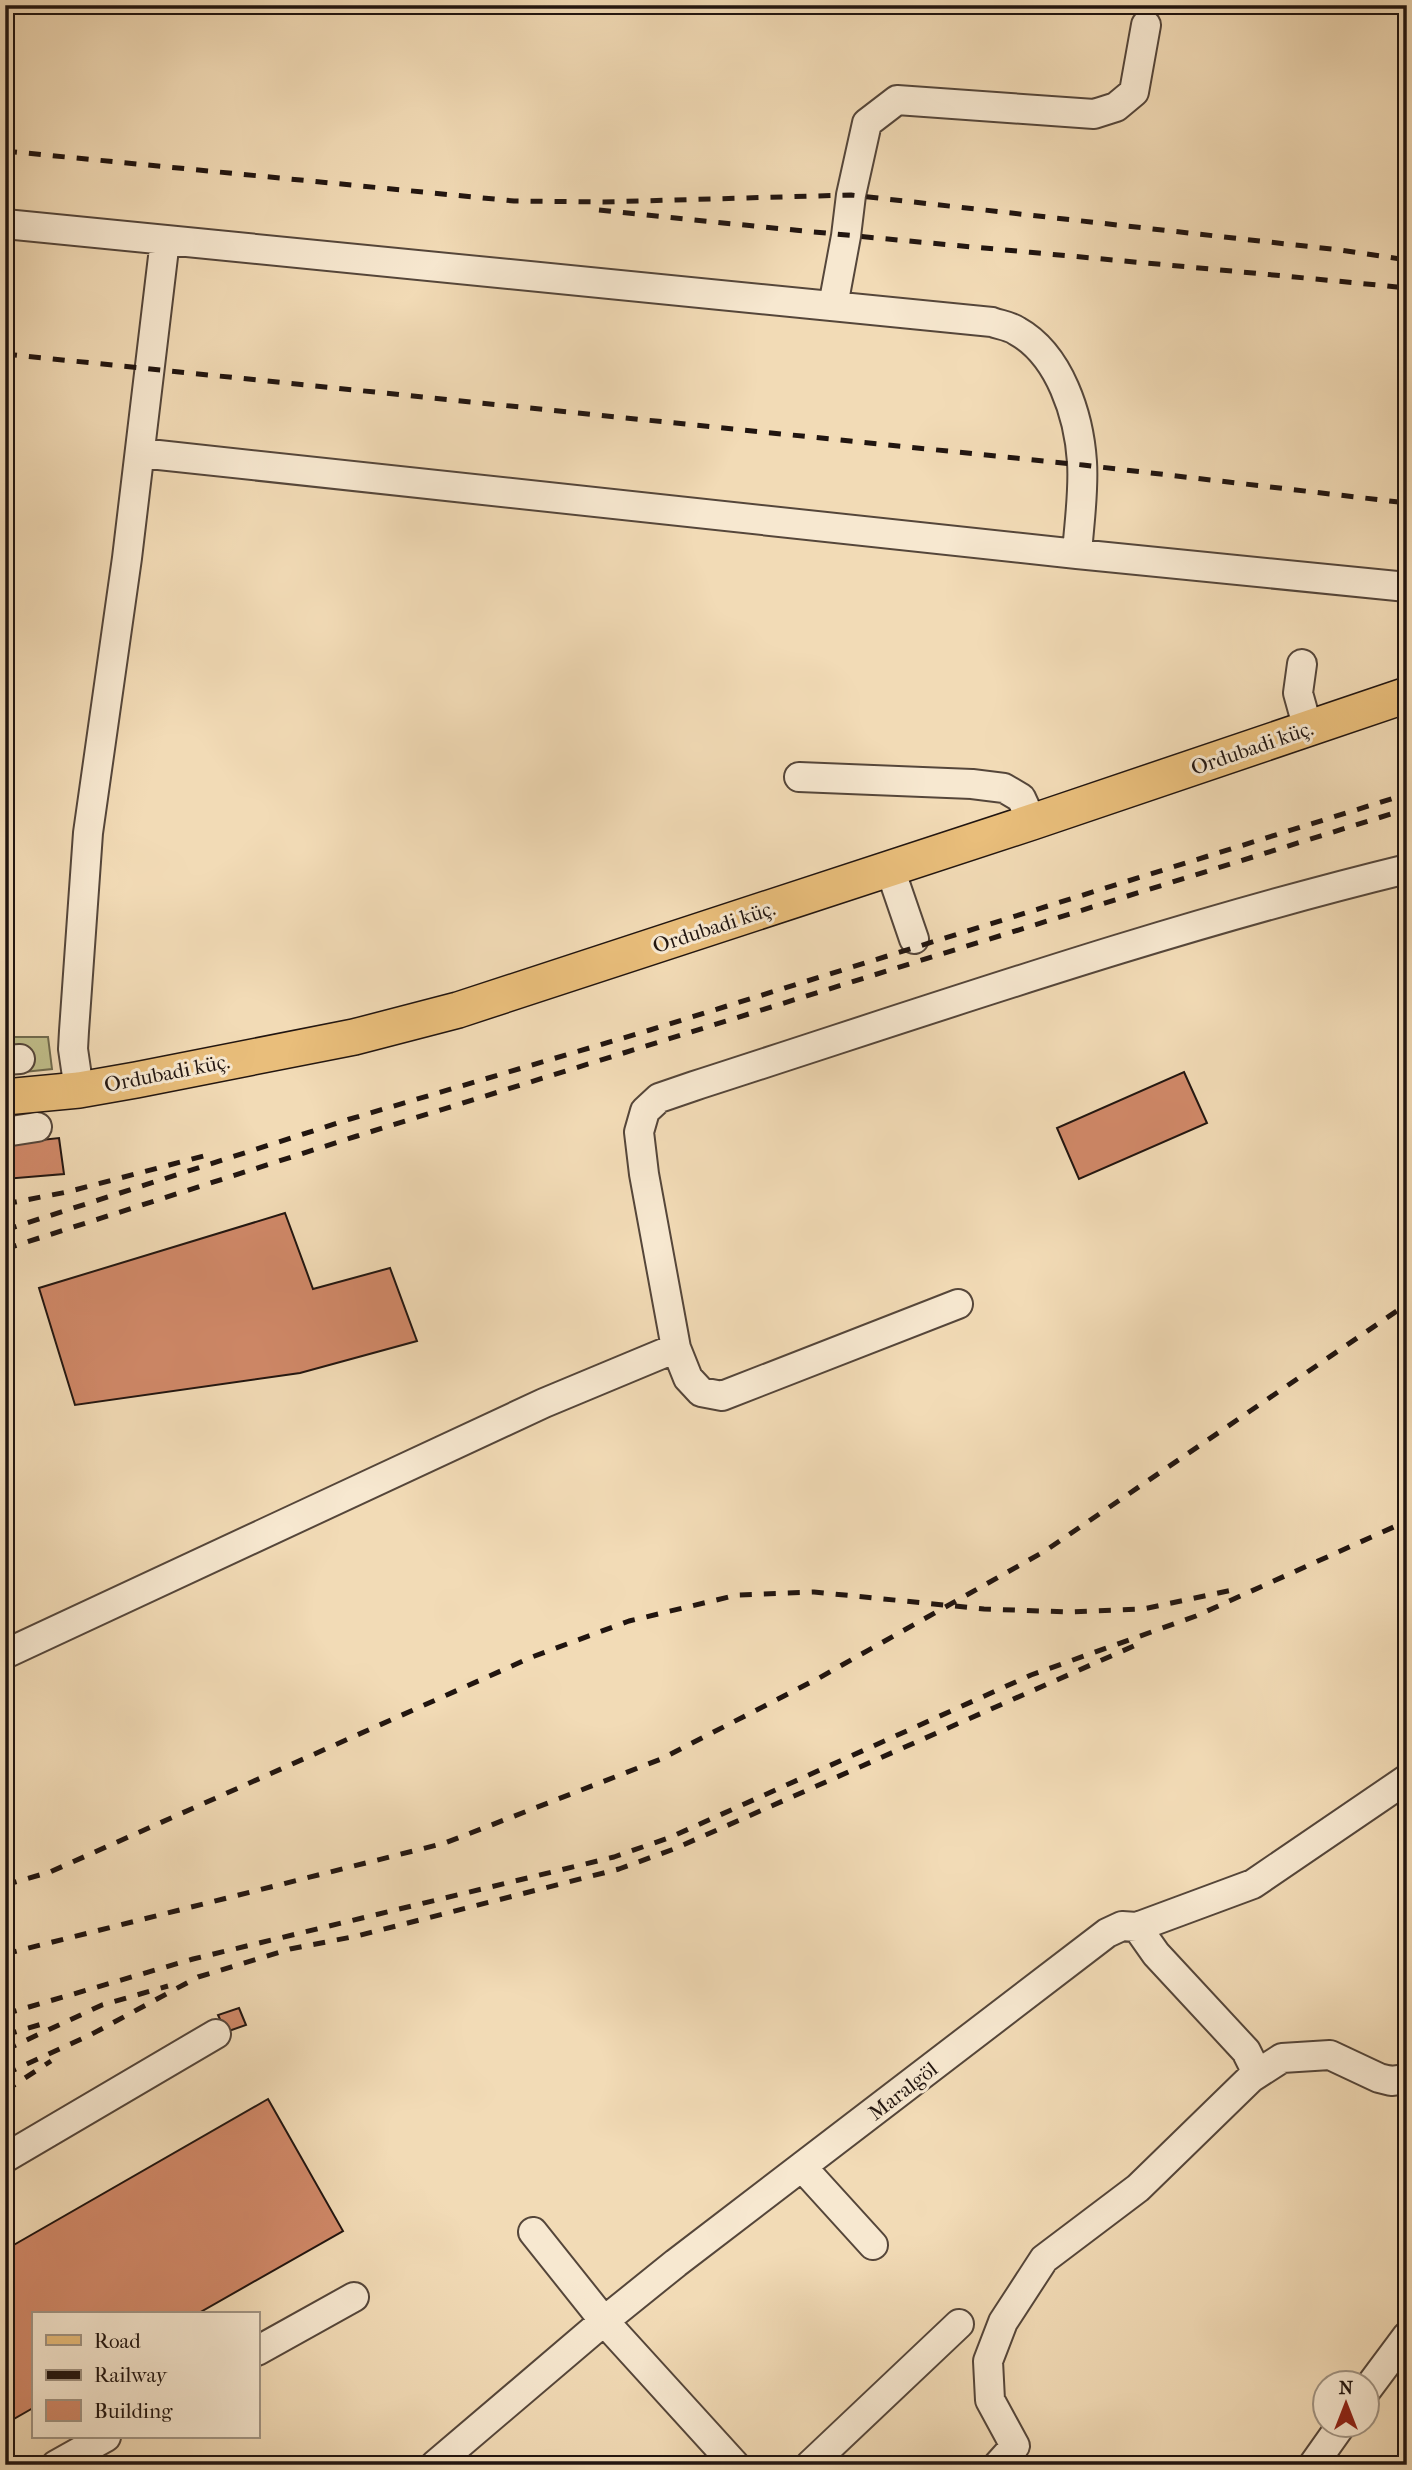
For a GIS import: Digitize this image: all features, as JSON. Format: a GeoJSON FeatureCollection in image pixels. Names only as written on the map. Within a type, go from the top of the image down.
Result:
{"type":"FeatureCollection","features":[{"type":"Feature","properties":{"kind":"main road","name":"Ordubadi küç."},"geometry":{"type":"LineString","coordinates":[[5,1097],[79,1090],[354,1037],[445,1013],[890,869],[1407,695]]}},
{"type":"Feature","properties":{"kind":"street"},"geometry":{"type":"LineString","coordinates":[[833,306],[851,195],[867,123],[897,100],[1094,114],[1116,107],[1134,92],[1146,25]]}},
{"type":"Feature","properties":{"kind":"street"},"geometry":{"type":"LineString","coordinates":[[5,224],[992,322],[1016,330],[1037,346],[1053,367],[1064,390],[1080,440],[1083,465],[1077,554]]}},
{"type":"Feature","properties":{"kind":"street"},"geometry":{"type":"LineString","coordinates":[[79,1090],[74,1040],[88,834],[141,453],[165,240]]}},
{"type":"Feature","properties":{"kind":"street"},"geometry":{"type":"LineString","coordinates":[[141,453],[1407,587]]}},
{"type":"Feature","properties":{"kind":"street"},"geometry":{"type":"LineString","coordinates":[[1302,664],[1298,693],[1308,729]]}},
{"type":"Feature","properties":{"kind":"street"},"geometry":{"type":"LineString","coordinates":[[799,777],[972,783],[1004,788],[1021,798],[1032,822]]}},
{"type":"Feature","properties":{"kind":"street"},"geometry":{"type":"LineString","coordinates":[[890,869],[914,939]]}},
{"type":"Feature","properties":{"kind":"street"},"geometry":{"type":"LineString","coordinates":[[958,1304],[722,1396],[701,1392],[688,1378],[676,1348],[644,1174],[639,1132],[645,1111],[659,1098],[1182,930],[1307,893],[1407,869]]}},
{"type":"Feature","properties":{"kind":"street"},"geometry":{"type":"LineString","coordinates":[[5,1132],[37,1127]]}},
{"type":"Feature","properties":{"kind":"street"},"geometry":{"type":"LineString","coordinates":[[5,1654],[544,1404],[676,1348]]}},
{"type":"Feature","properties":{"kind":"street","name":"Maralgöl"},"geometry":{"type":"LineString","coordinates":[[435,2465],[676,2263],[1107,1933],[1122,1926],[1137,1927],[1253,1884],[1407,1779]]}},
{"type":"Feature","properties":{"kind":"street"},"geometry":{"type":"LineString","coordinates":[[1137,1927],[1156,1954],[1246,2051],[1255,2069],[1251,2078]]}},
{"type":"Feature","properties":{"kind":"street"},"geometry":{"type":"LineString","coordinates":[[5,2158],[216,2034]]}},
{"type":"Feature","properties":{"kind":"street"},"geometry":{"type":"LineString","coordinates":[[998,2465],[1015,2446],[990,2400],[988,2361],[1003,2322],[1044,2259],[1138,2188],[1251,2078],[1282,2057],[1330,2055],[1380,2078],[1391,2081],[1407,2079]]}},
{"type":"Feature","properties":{"kind":"street"},"geometry":{"type":"LineString","coordinates":[[803,2168],[873,2245]]}},
{"type":"Feature","properties":{"kind":"street"},"geometry":{"type":"LineString","coordinates":[[533,2232],[604,2321],[735,2465]]}},
{"type":"Feature","properties":{"kind":"street"},"geometry":{"type":"LineString","coordinates":[[259,2350],[354,2297]]}},
{"type":"Feature","properties":{"kind":"street"},"geometry":{"type":"LineString","coordinates":[[810,2465],[960,2323]]}},
{"type":"Feature","properties":{"kind":"street"},"geometry":{"type":"LineString","coordinates":[[1380,2373],[1407,2336]]}},
{"type":"Feature","properties":{"kind":"street"},"geometry":{"type":"LineString","coordinates":[[56,2465],[104,2438]]}},
{"type":"Feature","properties":{"kind":"street"},"geometry":{"type":"LineString","coordinates":[[1313,2465],[1332,2438]]}},
{"type":"Feature","properties":{"kind":"shaded area"},"geometry":{"type":"Polygon","coordinates":[[[5,1037],[48,1037],[52,1069],[5,1074],[5,1037]]]}},
{"type":"Feature","properties":{"kind":"building"},"geometry":{"type":"Polygon","coordinates":[[[1184,1072],[1207,1123],[1079,1179],[1057,1128],[1184,1072]]]}},
{"type":"Feature","properties":{"kind":"building"},"geometry":{"type":"Polygon","coordinates":[[[59,1138],[64,1174],[5,1179],[5,1144],[59,1138]]]}},
{"type":"Feature","properties":{"kind":"building"},"geometry":{"type":"Polygon","coordinates":[[[285,1213],[313,1289],[390,1268],[417,1341],[300,1373],[75,1405],[39,1288],[285,1213]]]}},
{"type":"Feature","properties":{"kind":"building"},"geometry":{"type":"Polygon","coordinates":[[[239,2008],[246,2025],[226,2032],[218,2015],[239,2008]]]}},
{"type":"Feature","properties":{"kind":"building"},"geometry":{"type":"Polygon","coordinates":[[[268,2099],[343,2231],[201,2312],[32,2312],[32,2409],[5,2424],[5,2250],[268,2099]]]}},
{"type":"Feature","properties":{"kind":"railway"},"geometry":{"type":"LineString","coordinates":[[5,151],[514,201],[603,202],[851,195],[1340,250],[1407,260]]}},
{"type":"Feature","properties":{"kind":"railway"},"geometry":{"type":"LineString","coordinates":[[599,210],[1407,288]]}},
{"type":"Feature","properties":{"kind":"railway"},"geometry":{"type":"LineString","coordinates":[[5,354],[1083,465],[1407,503]]}},
{"type":"Feature","properties":{"kind":"railway"},"geometry":{"type":"LineString","coordinates":[[5,1230],[350,1119],[650,1030],[1407,794]]}},
{"type":"Feature","properties":{"kind":"railway"},"geometry":{"type":"LineString","coordinates":[[5,1249],[357,1136],[1407,809]]}},
{"type":"Feature","properties":{"kind":"railway"},"geometry":{"type":"LineString","coordinates":[[5,1204],[67,1192],[211,1154]]}},
{"type":"Feature","properties":{"kind":"railway"},"geometry":{"type":"LineString","coordinates":[[5,1954],[445,1843],[661,1759],[819,1678],[1045,1551],[1407,1304]]}},
{"type":"Feature","properties":{"kind":"railway"},"geometry":{"type":"LineString","coordinates":[[5,2014],[193,1959],[614,1857],[671,1837],[1031,1675],[1196,1616],[1407,1521]]}},
{"type":"Feature","properties":{"kind":"railway"},"geometry":{"type":"LineString","coordinates":[[5,1885],[50,1872],[532,1657],[629,1621],[737,1595],[814,1592],[984,1609],[1069,1612],[1143,1609],[1237,1589]]}},
{"type":"Feature","properties":{"kind":"railway"},"geometry":{"type":"LineString","coordinates":[[5,2074],[92,2034],[198,1977],[290,1949],[357,1936],[619,1869],[674,1849],[1136,1645]]}},
{"type":"Feature","properties":{"kind":"railway"},"geometry":{"type":"LineString","coordinates":[[5,2050],[102,2005],[168,1986]]}},
{"type":"Feature","properties":{"kind":"railway"},"geometry":{"type":"LineString","coordinates":[[5,2035],[42,2024]]}},
{"type":"Feature","properties":{"kind":"railway"},"geometry":{"type":"LineString","coordinates":[[5,2091],[51,2061]]}}]}
